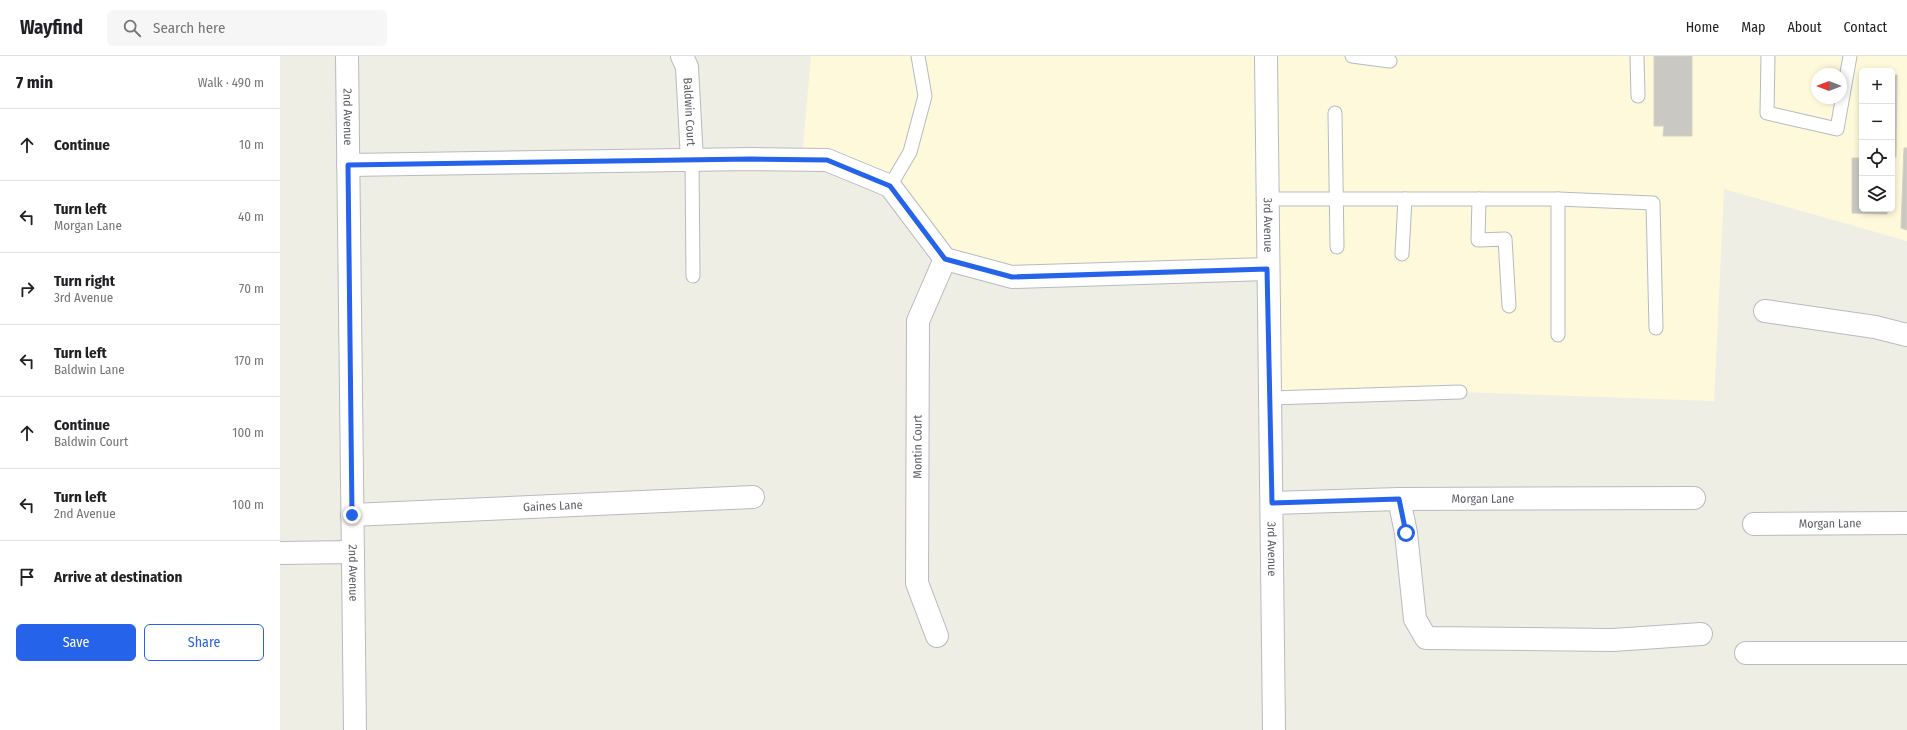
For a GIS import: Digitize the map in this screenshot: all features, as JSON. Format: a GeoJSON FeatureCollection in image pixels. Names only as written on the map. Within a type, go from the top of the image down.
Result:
{"type":"FeatureCollection","features":[{"type":"Feature","properties":{"kind":"street","name":"2nd Avenue"},"geometry":{"type":"LineString","coordinates":[[347,56],[355,730]]}},
{"type":"Feature","properties":{"kind":"street","name":"Baldwin Court"},"geometry":{"type":"LineString","coordinates":[[348,165],[692,160],[687,67],[682,56]]}},
{"type":"Feature","properties":{"kind":"street","name":"3rd Avenue"},"geometry":{"type":"LineString","coordinates":[[1266,56],[1267,269],[1272,503],[1274,730]]}},
{"type":"Feature","properties":{"kind":"street"},"geometry":{"type":"LineString","coordinates":[[692,160],[827,160],[890,186],[945,259],[1012,277],[1267,269]]}},
{"type":"Feature","properties":{"kind":"street","name":"Montin Court"},"geometry":{"type":"LineString","coordinates":[[936,636],[917,583],[918,321],[945,259]]}},
{"type":"Feature","properties":{"kind":"street"},"geometry":{"type":"LineString","coordinates":[[1766,311],[1875,327],[1907,335]]}},
{"type":"Feature","properties":{"kind":"street","name":"Gaines Lane"},"geometry":{"type":"LineString","coordinates":[[352,515],[753,497]]}},
{"type":"Feature","properties":{"kind":"street","name":"Morgan Lane"},"geometry":{"type":"LineString","coordinates":[[1272,503],[1399,499],[1694,498]]}},
{"type":"Feature","properties":{"kind":"street"},"geometry":{"type":"LineString","coordinates":[[1399,499],[1406,533],[1415,619],[1426,638],[1613,640],[1701,634]]}},
{"type":"Feature","properties":{"kind":"street","name":"Morgan Lane"},"geometry":{"type":"LineString","coordinates":[[1754,524],[1907,523]]}},
{"type":"Feature","properties":{"kind":"street"},"geometry":{"type":"LineString","coordinates":[[280,553],[353,552]]}},
{"type":"Feature","properties":{"kind":"street"},"geometry":{"type":"LineString","coordinates":[[1746,654],[1907,654]]}},
{"type":"Feature","properties":{"kind":"lane"},"geometry":{"type":"LineString","coordinates":[[890,186],[910,152],[925,96],[918,56]]}},
{"type":"Feature","properties":{"kind":"lane"},"geometry":{"type":"LineString","coordinates":[[1352,56],[1390,61]]}},
{"type":"Feature","properties":{"kind":"lane"},"geometry":{"type":"LineString","coordinates":[[1637,56],[1638,96]]}},
{"type":"Feature","properties":{"kind":"lane"},"geometry":{"type":"LineString","coordinates":[[1768,56],[1767,113],[1837,129],[1850,56]]}},
{"type":"Feature","properties":{"kind":"lane"},"geometry":{"type":"LineString","coordinates":[[1335,113],[1337,247]]}},
{"type":"Feature","properties":{"kind":"lane"},"geometry":{"type":"LineString","coordinates":[[692,160],[693,276]]}},
{"type":"Feature","properties":{"kind":"lane"},"geometry":{"type":"LineString","coordinates":[[1267,199],[1558,199],[1653,203],[1656,328]]}},
{"type":"Feature","properties":{"kind":"lane"},"geometry":{"type":"LineString","coordinates":[[1402,254],[1405,199]]}},
{"type":"Feature","properties":{"kind":"lane"},"geometry":{"type":"LineString","coordinates":[[1479,199],[1478,240],[1505,239],[1509,306]]}},
{"type":"Feature","properties":{"kind":"lane"},"geometry":{"type":"LineString","coordinates":[[1558,199],[1558,335]]}},
{"type":"Feature","properties":{"kind":"lane"},"geometry":{"type":"LineString","coordinates":[[1270,398],[1460,392]]}},
{"type":"Feature","properties":{"kind":"shaded area"},"geometry":{"type":"Polygon","coordinates":[[[811,56],[1907,56],[1907,241],[1724,189],[1714,401],[1460,392],[1270,398],[1267,269],[1012,277],[945,259],[890,186],[802,159],[811,56]]]}},
{"type":"Feature","properties":{"kind":"building"},"geometry":{"type":"Polygon","coordinates":[[[1654,56],[1692,56],[1692,136],[1663,136],[1664,126],[1654,126],[1654,56]]]}},
{"type":"Feature","properties":{"kind":"building"},"geometry":{"type":"Polygon","coordinates":[[[1895,75],[1897,75],[1896,157],[1895,75]]]}},
{"type":"Feature","properties":{"kind":"building"},"geometry":{"type":"Polygon","coordinates":[[[1904,148],[1907,148],[1907,230],[1901,228],[1904,148]]]}},
{"type":"Feature","properties":{"kind":"building"},"geometry":{"type":"Polygon","coordinates":[[[1852,158],[1859,158],[1859,212],[1887,212],[1887,214],[1852,213],[1852,158]]]}},
{"type":"Feature","properties":{"kind":"route"},"geometry":{"type":"LineString","coordinates":[[352,515],[348,165],[751,159],[827,160],[890,186],[945,259],[1012,277],[1267,269],[1272,503],[1399,499],[1406,533]]}}]}
